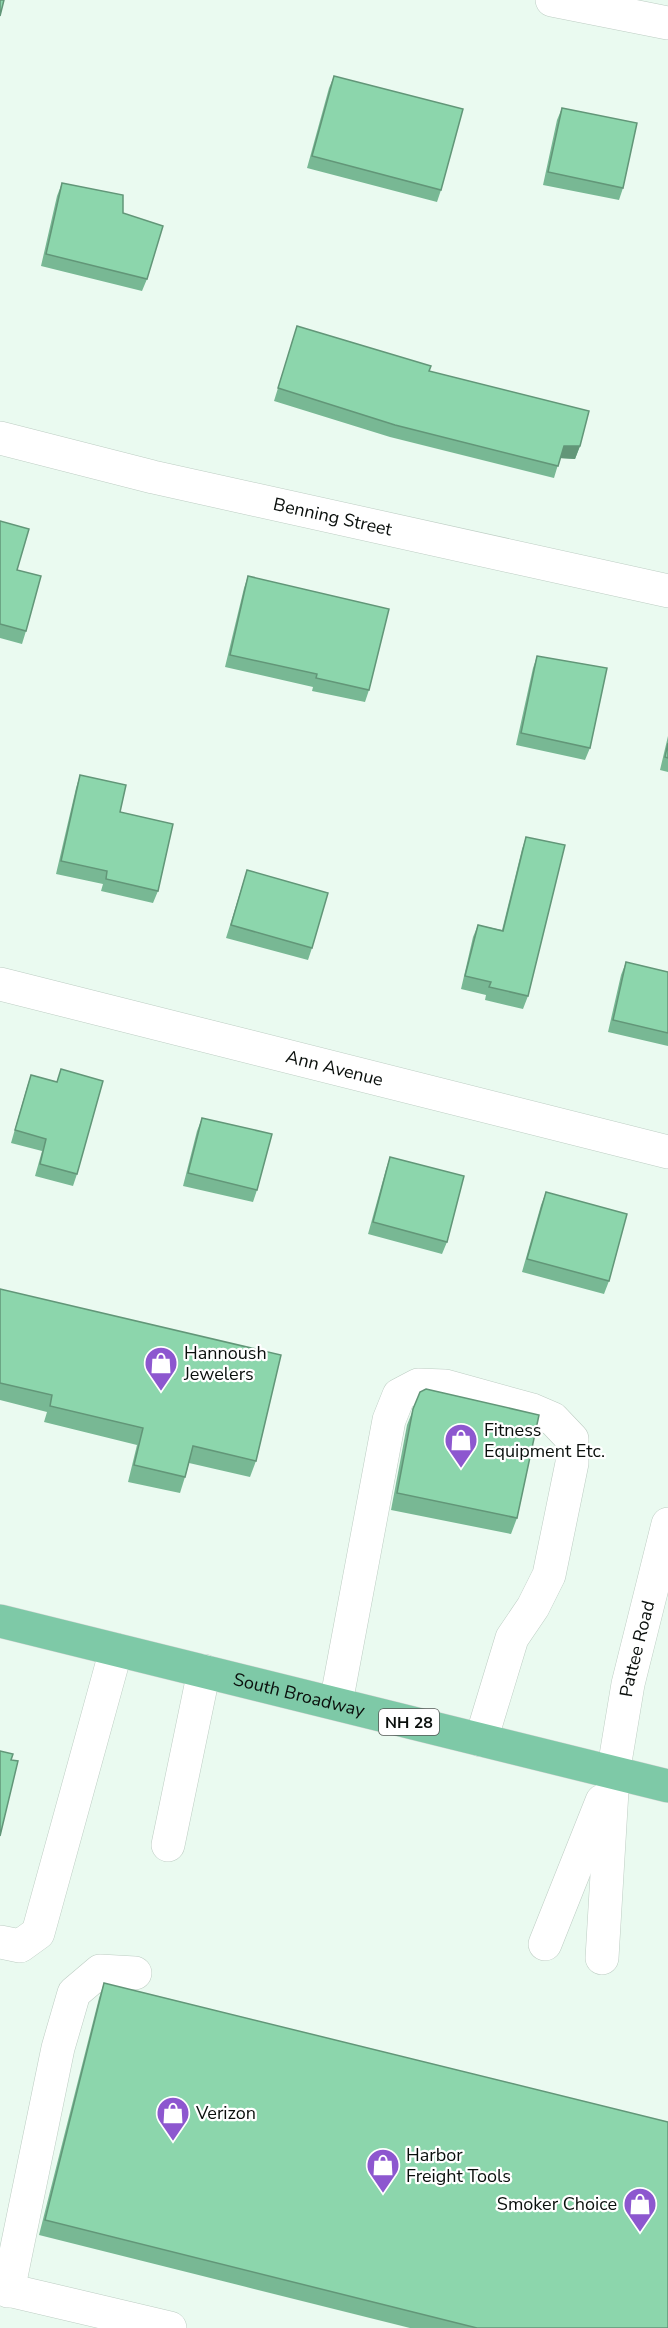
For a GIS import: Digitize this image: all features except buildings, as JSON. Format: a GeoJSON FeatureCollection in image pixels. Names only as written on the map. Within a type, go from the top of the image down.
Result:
{"type":"FeatureCollection","features":[{"type":"Feature","properties":{"kind":"main road","name":"South Broadway"},"geometry":{"type":"LineString","coordinates":[[0,1621],[668,1786]]}},
{"type":"Feature","properties":{"kind":"street"},"geometry":{"type":"LineString","coordinates":[[552,0],[668,23]]}},
{"type":"Feature","properties":{"kind":"street","name":"Benning Street"},"geometry":{"type":"LineString","coordinates":[[0,438],[153,477],[668,591]]}},
{"type":"Feature","properties":{"kind":"street","name":"Ann Avenue"},"geometry":{"type":"LineString","coordinates":[[0,984],[668,1152]]}},
{"type":"Feature","properties":{"kind":"street"},"geometry":{"type":"LineString","coordinates":[[336,1703],[389,1420],[399,1395],[418,1385],[445,1386],[532,1410],[553,1419],[572,1439],[572,1463],[549,1575],[533,1607],[512,1638],[481,1740]]}},
{"type":"Feature","properties":{"kind":"street","name":"Pattee Road"},"geometry":{"type":"LineString","coordinates":[[613,1774],[628,1684],[668,1524]]}},
{"type":"Feature","properties":{"kind":"street"},"geometry":{"type":"LineString","coordinates":[[0,1941],[20,1946],[38,1933],[116,1650]]}},
{"type":"Feature","properties":{"kind":"street"},"geometry":{"type":"LineString","coordinates":[[168,1845],[204,1671]]}},
{"type":"Feature","properties":{"kind":"street"},"geometry":{"type":"LineString","coordinates":[[545,1944],[613,1774]]}},
{"type":"Feature","properties":{"kind":"street"},"geometry":{"type":"LineString","coordinates":[[603,1958],[613,1774]]}},
{"type":"Feature","properties":{"kind":"street"},"geometry":{"type":"LineString","coordinates":[[135,1973],[100,1971],[74,1993],[58,2048],[4,2290],[170,2328]]}},
{"type":"Feature","properties":{"kind":"place","name":"Hannoush Jewelers"},"geometry":{"type":"Point","coordinates":[161,1392]}},
{"type":"Feature","properties":{"kind":"place","name":"Fitness Equipment Etc."},"geometry":{"type":"Point","coordinates":[461,1469]}},
{"type":"Feature","properties":{"kind":"place","name":"Verizon"},"geometry":{"type":"Point","coordinates":[173,2142]}},
{"type":"Feature","properties":{"kind":"place","name":"Harbor Freight Tools"},"geometry":{"type":"Point","coordinates":[383,2194]}},
{"type":"Feature","properties":{"kind":"place","name":"Smoker Choice"},"geometry":{"type":"Point","coordinates":[640,2233]}}]}
